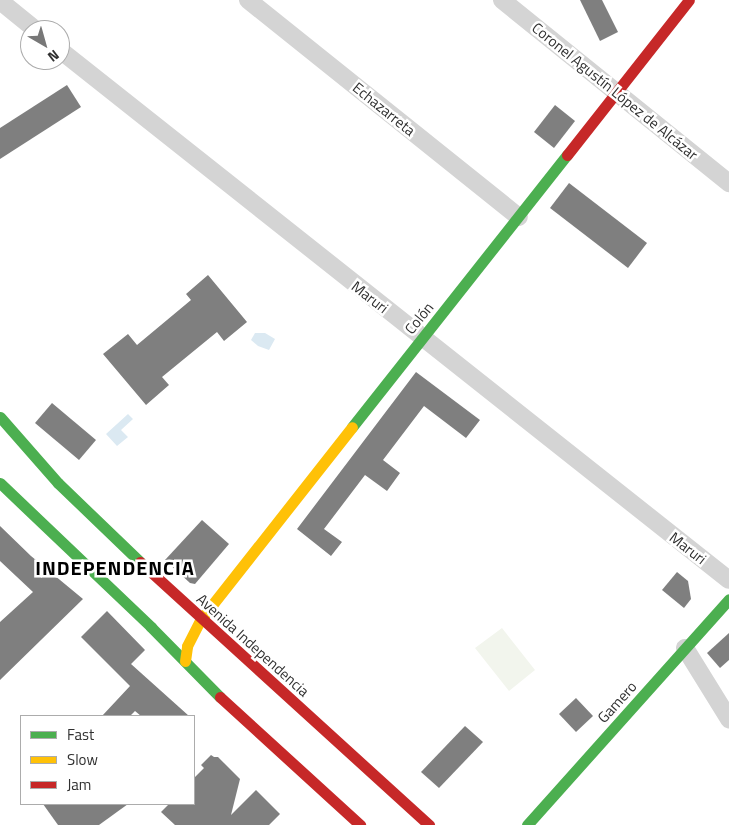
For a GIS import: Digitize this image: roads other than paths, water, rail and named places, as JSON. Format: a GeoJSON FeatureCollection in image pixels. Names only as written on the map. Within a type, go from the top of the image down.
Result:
{"type":"FeatureCollection","features":[{"type":"Feature","properties":{"kind":"main road","name":"Colón"},"geometry":{"type":"LineString","coordinates":[[185,661],[187,646],[201,619],[689,0]]}},
{"type":"Feature","properties":{"kind":"main road","name":"Avenida Independencia"},"geometry":{"type":"LineString","coordinates":[[0,417],[82,507],[201,619],[429,825]]}},
{"type":"Feature","properties":{"kind":"main road"},"geometry":{"type":"LineString","coordinates":[[0,436],[22,442]]}},
{"type":"Feature","properties":{"kind":"main road"},"geometry":{"type":"LineString","coordinates":[[0,483],[185,661],[259,736],[360,825]]}},
{"type":"Feature","properties":{"kind":"main road","name":"Gamero"},"geometry":{"type":"LineString","coordinates":[[527,825],[729,599]]}},
{"type":"Feature","properties":{"kind":"street","name":"Echazarreta"},"geometry":{"type":"LineString","coordinates":[[248,0],[519,217]]}},
{"type":"Feature","properties":{"kind":"street","name":"Coronel Agustín López de Alcázar"},"geometry":{"type":"LineString","coordinates":[[502,0],[729,183]]}},
{"type":"Feature","properties":{"kind":"street"},"geometry":{"type":"LineString","coordinates":[[0,1],[24,20]]}},
{"type":"Feature","properties":{"kind":"street","name":"Maruri"},"geometry":{"type":"LineString","coordinates":[[70,58],[729,580]]}},
{"type":"Feature","properties":{"kind":"street"},"geometry":{"type":"LineString","coordinates":[[685,648],[729,719]]}},
{"type":"Feature","properties":{"kind":"district","name":"INDEPENDENCIA"},"geometry":{"type":"Point","coordinates":[115,567]}}]}
